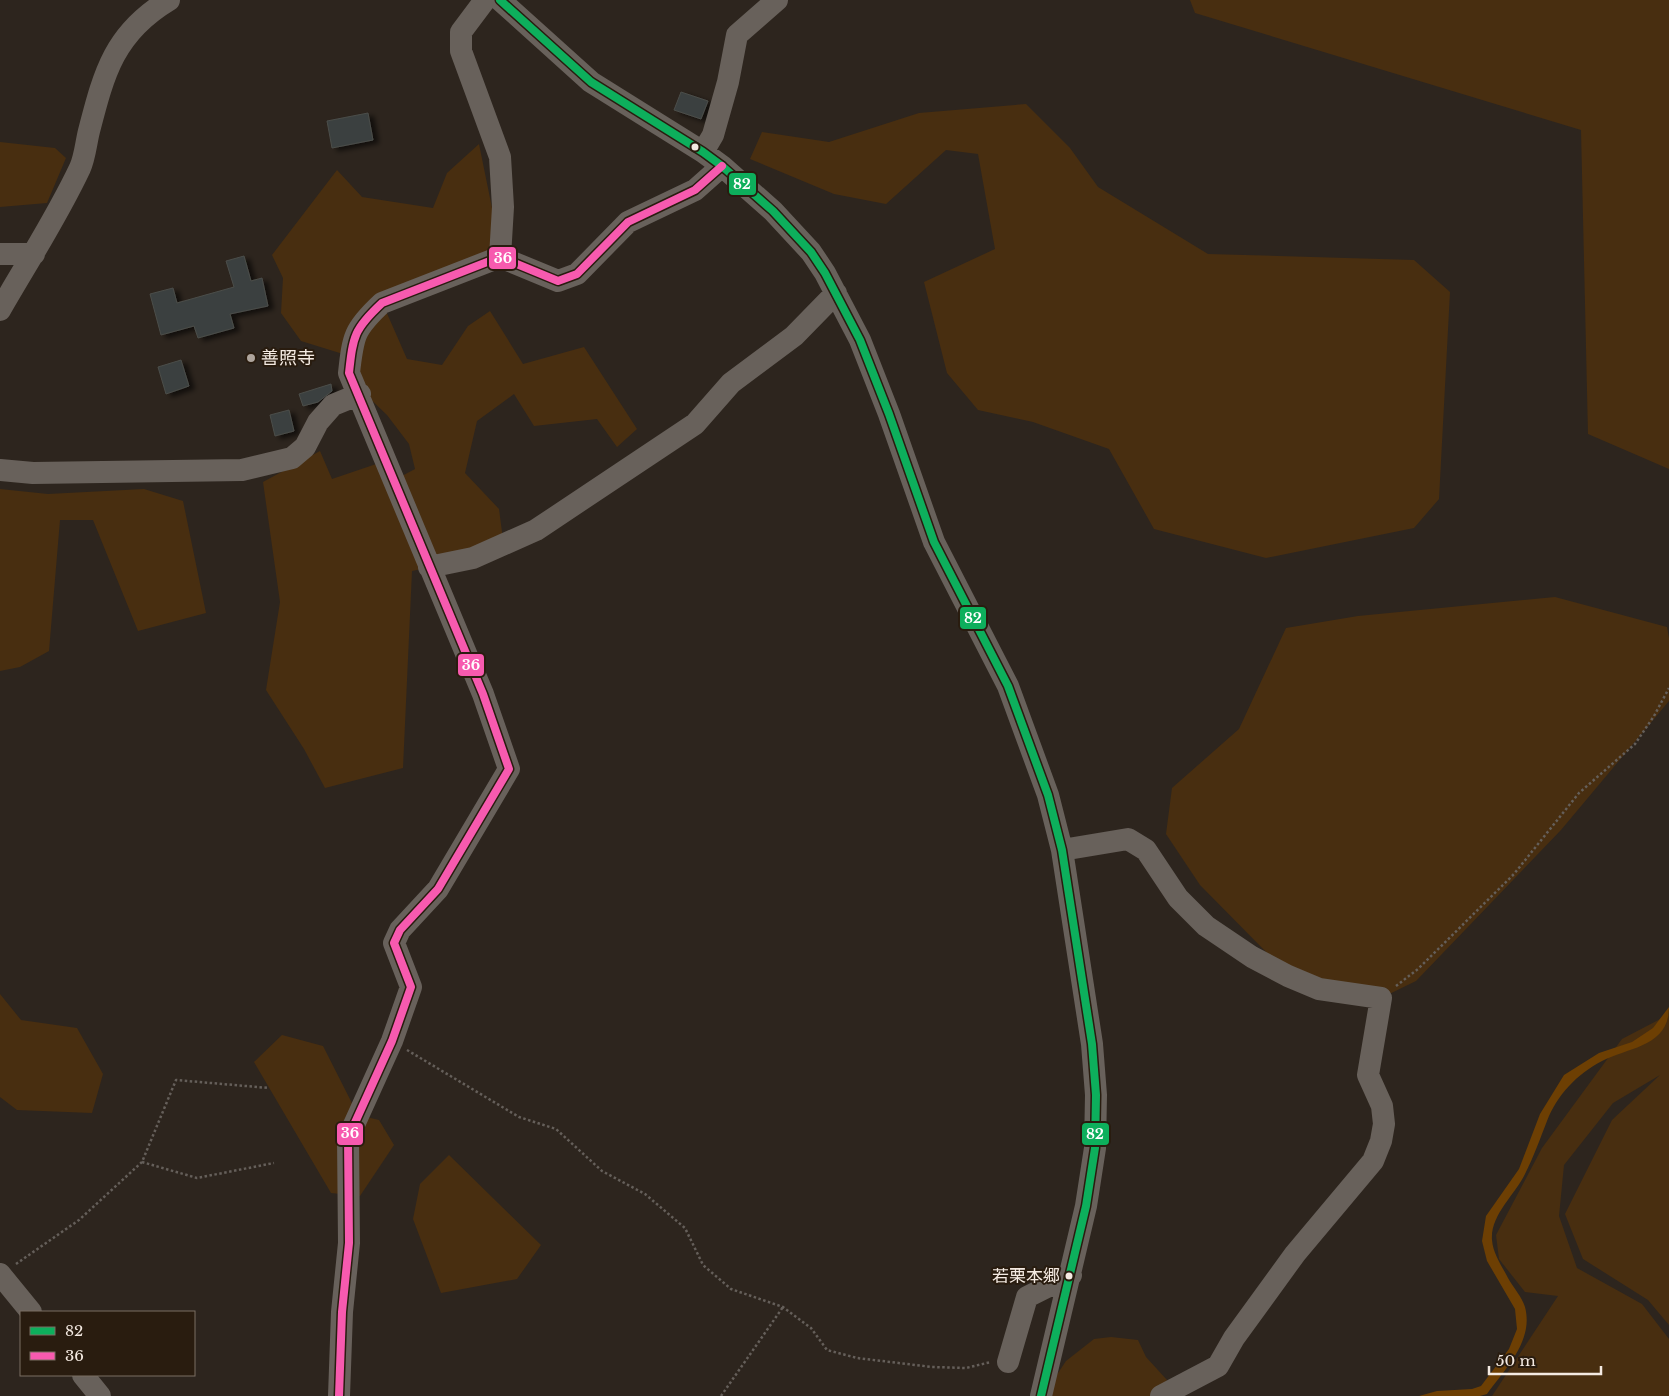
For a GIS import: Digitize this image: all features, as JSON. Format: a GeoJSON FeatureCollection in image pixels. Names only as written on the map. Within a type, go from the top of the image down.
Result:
{"type":"FeatureCollection","features":[{"type":"Feature","properties":{"kind":"street"},"geometry":{"type":"LineString","coordinates":[[0,310],[34,254],[82,166],[96,107],[111,61],[125,36],[153,9],[169,0]]}},
{"type":"Feature","properties":{"kind":"street"},"geometry":{"type":"LineString","coordinates":[[485,0],[461,32],[461,51],[500,157],[503,208],[500,256]]}},
{"type":"Feature","properties":{"kind":"street"},"geometry":{"type":"LineString","coordinates":[[500,0],[591,82],[703,152],[722,166],[773,211],[798,238],[825,273],[875,375],[934,542],[1008,686],[1048,795],[1062,850],[1092,1044],[1096,1095],[1096,1148],[1086,1206],[1041,1396]]}},
{"type":"Feature","properties":{"kind":"street"},"geometry":{"type":"LineString","coordinates":[[703,152],[713,135],[728,82],[737,35],[777,0]]}},
{"type":"Feature","properties":{"kind":"street"},"geometry":{"type":"LineString","coordinates":[[339,1396],[342,1312],[349,1243],[348,1138],[392,1041],[411,986],[394,943],[400,930],[438,889],[509,770],[482,694],[360,394],[349,372],[353,338],[369,314],[382,302],[500,256],[558,281],[577,274],[628,222],[695,190],[722,166]]}},
{"type":"Feature","properties":{"kind":"street"},"geometry":{"type":"LineString","coordinates":[[0,254],[34,254]]}},
{"type":"Feature","properties":{"kind":"street"},"geometry":{"type":"LineString","coordinates":[[429,567],[473,558],[536,530],[696,424],[731,383],[794,336],[836,293]]}},
{"type":"Feature","properties":{"kind":"street"},"geometry":{"type":"LineString","coordinates":[[0,470],[33,474],[242,470],[292,458],[305,447],[318,422],[333,405],[360,394]]}},
{"type":"Feature","properties":{"kind":"street"},"geometry":{"type":"LineString","coordinates":[[1062,850],[1128,839],[1146,850],[1178,898],[1206,926],[1252,958],[1319,989],[1381,998],[1368,1075],[1382,1106],[1384,1124],[1381,1141],[1373,1162],[1295,1254],[1234,1338],[1218,1366],[1161,1396]]}},
{"type":"Feature","properties":{"kind":"street"},"geometry":{"type":"LineString","coordinates":[[0,1275],[30,1311]]}},
{"type":"Feature","properties":{"kind":"street"},"geometry":{"type":"LineString","coordinates":[[1008,1362],[1027,1297],[1071,1275]]}},
{"type":"Feature","properties":{"kind":"street"},"geometry":{"type":"LineString","coordinates":[[84,1376],[100,1396]]}},
{"type":"Feature","properties":{"kind":"path"},"geometry":{"type":"LineString","coordinates":[[1381,998],[1418,969],[1514,874],[1579,793],[1635,744],[1654,716],[1669,688]]}},
{"type":"Feature","properties":{"kind":"path"},"geometry":{"type":"LineString","coordinates":[[392,1041],[519,1117],[556,1129],[602,1171],[645,1194],[685,1228],[703,1265],[731,1288],[783,1307],[810,1328],[827,1350],[856,1358],[932,1367],[966,1368],[999,1360],[1008,1362]]}},
{"type":"Feature","properties":{"kind":"path"},"geometry":{"type":"LineString","coordinates":[[0,1275],[79,1220],[142,1162],[176,1080],[269,1088]]}},
{"type":"Feature","properties":{"kind":"path"},"geometry":{"type":"LineString","coordinates":[[142,1162],[197,1178],[274,1163]]}},
{"type":"Feature","properties":{"kind":"path"},"geometry":{"type":"LineString","coordinates":[[721,1396],[783,1307]]}},
{"type":"Feature","properties":{"kind":"shaded area"},"geometry":{"type":"Polygon","coordinates":[[[1190,0],[1669,0],[1669,469],[1588,434],[1581,130],[1195,13],[1190,0]]]}},
{"type":"Feature","properties":{"kind":"shaded area"},"geometry":{"type":"Polygon","coordinates":[[[1026,104],[1070,148],[1098,187],[1208,254],[1414,260],[1450,292],[1439,499],[1414,528],[1266,558],[1154,529],[1109,449],[1033,422],[978,410],[947,373],[924,282],[995,249],[978,154],[946,150],[886,204],[834,194],[750,159],[762,132],[829,142],[919,113],[1026,104]]]}},
{"type":"Feature","properties":{"kind":"shaded area"},"geometry":{"type":"Polygon","coordinates":[[[0,142],[55,148],[66,158],[47,203],[0,207],[0,142]]]}},
{"type":"Feature","properties":{"kind":"shaded area"},"geometry":{"type":"Polygon","coordinates":[[[479,144],[501,252],[382,302],[407,359],[442,365],[468,326],[490,311],[523,364],[584,347],[637,429],[617,447],[597,419],[534,426],[514,394],[477,421],[465,473],[499,509],[504,547],[473,558],[412,571],[403,768],[325,788],[304,749],[266,690],[280,602],[263,482],[320,451],[332,479],[388,460],[400,477],[415,469],[409,444],[387,415],[363,392],[343,354],[301,341],[281,313],[283,278],[272,255],[337,170],[362,197],[433,208],[447,173],[479,144]]]}},
{"type":"Feature","properties":{"kind":"shaded area"},"geometry":{"type":"Polygon","coordinates":[[[0,489],[48,494],[144,489],[183,501],[206,613],[138,631],[93,520],[60,520],[49,651],[20,667],[0,671],[0,489]]]}},
{"type":"Feature","properties":{"kind":"shaded area"},"geometry":{"type":"Polygon","coordinates":[[[1555,597],[1667,627],[1669,638],[1669,701],[1561,830],[1416,981],[1377,1000],[1281,967],[1200,885],[1166,834],[1172,788],[1239,729],[1286,628],[1358,616],[1555,597]]]}},
{"type":"Feature","properties":{"kind":"shaded area"},"geometry":{"type":"Polygon","coordinates":[[[0,994],[21,1020],[77,1028],[103,1074],[92,1113],[17,1110],[0,1097],[0,994]]]}},
{"type":"Feature","properties":{"kind":"shaded area"},"geometry":{"type":"Polygon","coordinates":[[[1669,1007],[1667,1020],[1655,1038],[1646,1044],[1613,1056],[1593,1066],[1576,1079],[1562,1094],[1551,1111],[1521,1182],[1495,1222],[1492,1231],[1494,1250],[1522,1300],[1527,1319],[1522,1343],[1516,1354],[1487,1394],[1480,1396],[1419,1396],[1437,1391],[1472,1389],[1481,1386],[1509,1349],[1517,1329],[1515,1309],[1487,1261],[1482,1241],[1486,1216],[1519,1169],[1540,1114],[1564,1075],[1599,1053],[1632,1042],[1653,1028],[1669,1007]]]}},
{"type":"Feature","properties":{"kind":"shaded area"},"geometry":{"type":"Polygon","coordinates":[[[1669,1012],[1669,1325],[1648,1300],[1583,1259],[1565,1214],[1612,1120],[1660,1075],[1613,1103],[1564,1165],[1559,1216],[1577,1268],[1642,1304],[1669,1339],[1669,1396],[1492,1396],[1558,1296],[1525,1292],[1499,1259],[1496,1235],[1542,1148],[1622,1039],[1668,1015],[1669,1012]]]}},
{"type":"Feature","properties":{"kind":"shaded area"},"geometry":{"type":"Polygon","coordinates":[[[282,1035],[323,1046],[358,1115],[379,1120],[394,1145],[360,1196],[331,1193],[254,1062],[282,1035]]]}},
{"type":"Feature","properties":{"kind":"shaded area"},"geometry":{"type":"Polygon","coordinates":[[[449,1155],[541,1245],[517,1279],[441,1293],[413,1219],[420,1184],[449,1155]]]}},
{"type":"Feature","properties":{"kind":"shaded area"},"geometry":{"type":"Polygon","coordinates":[[[1111,1337],[1138,1340],[1146,1357],[1167,1380],[1155,1396],[1049,1396],[1054,1379],[1066,1361],[1094,1339],[1111,1337]]]}},
{"type":"Feature","properties":{"kind":"building"},"geometry":{"type":"Polygon","coordinates":[[[681,92],[708,101],[701,119],[674,110],[681,92]]]}},
{"type":"Feature","properties":{"kind":"building"},"geometry":{"type":"Polygon","coordinates":[[[368,113],[373,140],[332,148],[327,121],[368,113]]]}},
{"type":"Feature","properties":{"kind":"building"},"geometry":{"type":"Polygon","coordinates":[[[244,256],[251,281],[262,278],[268,306],[230,314],[234,328],[198,338],[194,326],[161,335],[150,294],[173,288],[177,303],[234,287],[226,261],[244,256]]]}},
{"type":"Feature","properties":{"kind":"building"},"geometry":{"type":"Polygon","coordinates":[[[181,360],[189,386],[166,394],[158,367],[181,360]]]}},
{"type":"Feature","properties":{"kind":"building"},"geometry":{"type":"Polygon","coordinates":[[[331,384],[332,391],[318,402],[303,406],[299,394],[331,384]]]}},
{"type":"Feature","properties":{"kind":"building"},"geometry":{"type":"Polygon","coordinates":[[[289,410],[294,431],[275,436],[270,415],[289,410]]]}},
{"type":"Feature","properties":{"kind":"transit line","name":"82"},"geometry":{"type":"LineString","coordinates":[[500,0],[591,82],[703,152],[722,166],[773,211],[811,252],[825,273],[860,340],[889,414],[934,542],[1008,686],[1048,795],[1062,850],[1092,1044],[1096,1095],[1095,1148],[1086,1206],[1041,1396]]}},
{"type":"Feature","properties":{"kind":"transit line","name":"36"},"geometry":{"type":"LineString","coordinates":[[339,1396],[342,1312],[349,1243],[348,1138],[392,1041],[411,987],[394,943],[400,930],[438,889],[509,769],[483,694],[349,373],[356,334],[382,303],[500,257],[558,281],[577,274],[628,222],[695,190],[722,166]]}},
{"type":"Feature","properties":{"kind":"place","name":"善照寺"},"geometry":{"type":"Point","coordinates":[251,358]}},
{"type":"Feature","properties":{"kind":"place","name":"若栗本郷"},"geometry":{"type":"Point","coordinates":[1069,1276]}}]}
